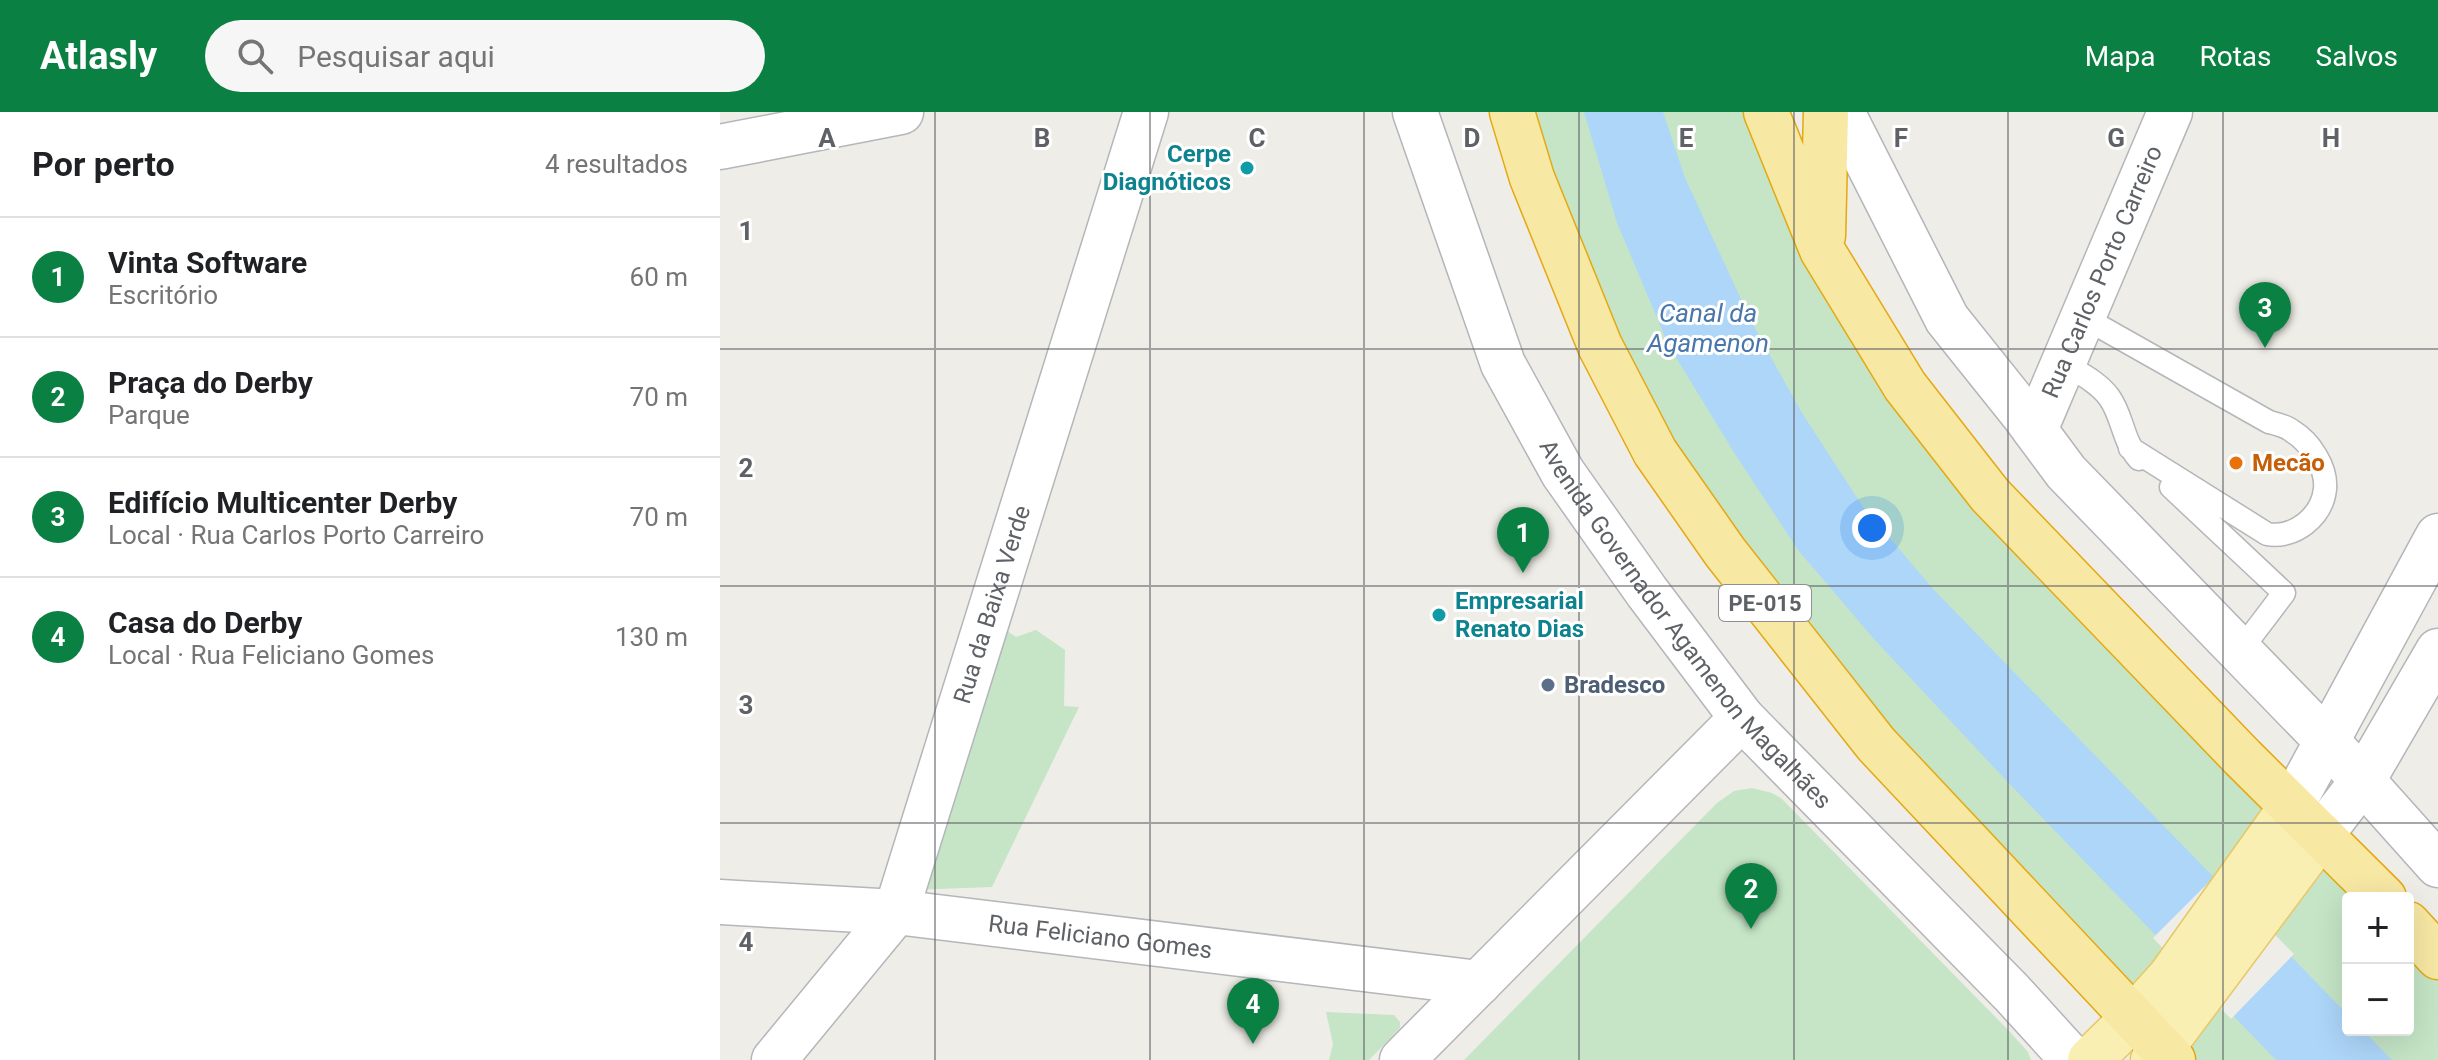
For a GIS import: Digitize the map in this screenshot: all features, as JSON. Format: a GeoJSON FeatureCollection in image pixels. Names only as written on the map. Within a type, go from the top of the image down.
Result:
{"type":"FeatureCollection","features":[{"type":"Feature","properties":{"kind":"highway","name":"PE-015"},"geometry":{"type":"LineString","coordinates":[[1512,112],[1532,178],[1600,346],[1655,452],[1725,552],[1876,744],[2155,1046]]}},
{"type":"Feature","properties":{"kind":"highway"},"geometry":{"type":"LineString","coordinates":[[1766,112],[1822,250],[1905,386],[1990,495],[2378,892]]}},
{"type":"Feature","properties":{"kind":"highway"},"geometry":{"type":"LineString","coordinates":[[1822,250],[1826,112]]}},
{"type":"Feature","properties":{"kind":"highway"},"geometry":{"type":"LineString","coordinates":[[2414,931],[2438,957]]}},
{"type":"Feature","properties":{"kind":"main road"},"geometry":{"type":"LineString","coordinates":[[2090,1060],[2155,1046],[2183,989],[2306,821]]}},
{"type":"Feature","properties":{"kind":"street"},"geometry":{"type":"LineString","coordinates":[[720,147],[901,112]]}},
{"type":"Feature","properties":{"kind":"street","name":"Rua da Baixa Verde"},"geometry":{"type":"LineString","coordinates":[[774,1060],[896,912],[1146,112]]}},
{"type":"Feature","properties":{"kind":"street","name":"Avenida Governador Agamenon Magalhães"},"geometry":{"type":"LineString","coordinates":[[1415,112],[1503,364],[1563,473],[1742,718],[2012,993],[2073,1060]]}},
{"type":"Feature","properties":{"kind":"street"},"geometry":{"type":"LineString","coordinates":[[1842,112],[1947,319],[2066,472],[2327,741],[2438,865]]}},
{"type":"Feature","properties":{"kind":"street","name":"Rua Carlos Porto Carreiro"},"geometry":{"type":"LineString","coordinates":[[2035,430],[2170,112]]}},
{"type":"Feature","properties":{"kind":"street"},"geometry":{"type":"LineString","coordinates":[[2306,821],[2327,741],[2438,536]]}},
{"type":"Feature","properties":{"kind":"street"},"geometry":{"type":"LineString","coordinates":[[2306,821],[2363,780],[2438,651]]}},
{"type":"Feature","properties":{"kind":"street"},"geometry":{"type":"LineString","coordinates":[[1402,1060],[1742,718]]}},
{"type":"Feature","properties":{"kind":"street","name":"Rua Feliciano Gomes"},"geometry":{"type":"LineString","coordinates":[[720,902],[896,912],[1479,983]]}},
{"type":"Feature","properties":{"kind":"lane"},"geometry":{"type":"LineString","coordinates":[[2083,317],[2269,422],[2290,428],[2318,460],[2325,480],[2323,498],[2303,526],[2277,536],[2267,534],[2130,448]]}},
{"type":"Feature","properties":{"kind":"lane"},"geometry":{"type":"LineString","coordinates":[[2063,363],[2108,395],[2130,448],[2284,593],[2240,651]]}},
{"type":"Feature","properties":{"kind":"green space"},"geometry":{"type":"Polygon","coordinates":[[[1512,112],[1766,112],[1905,386],[2291,807],[2133,1018],[1655,452],[1512,112]]]}},
{"type":"Feature","properties":{"kind":"green space"},"geometry":{"type":"Polygon","coordinates":[[[997,624],[1016,637],[1036,630],[1065,650],[1064,706],[1079,707],[992,887],[910,890],[997,624]]]}},
{"type":"Feature","properties":{"kind":"green space"},"geometry":{"type":"Polygon","coordinates":[[[1752,788],[1782,799],[2010,1032],[2031,1060],[1464,1060],[1717,803],[1734,791],[1752,788]]]}},
{"type":"Feature","properties":{"kind":"green space"},"geometry":{"type":"Polygon","coordinates":[[[2321,835],[2378,892],[2342,892],[2342,1036],[2414,1036],[2414,931],[2438,957],[2438,1060],[2173,1060],[2321,835]]]}},
{"type":"Feature","properties":{"kind":"green space"},"geometry":{"type":"Polygon","coordinates":[[[1326,1012],[1394,1015],[1400,1022],[1400,1028],[1369,1060],[1329,1060],[1333,1044],[1326,1012]]]}},
{"type":"Feature","properties":{"kind":"water","name":"Canal da Agamenon"},"geometry":{"type":"Polygon","coordinates":[[[1584,112],[1663,112],[1685,178],[1752,323],[1802,413],[1863,507],[1935,591],[2342,1009],[2342,1036],[2369,1036],[2392,1060],[2276,1060],[1874,639],[1798,550],[1735,454],[1669,346],[1617,223],[1584,112]]]}},
{"type":"Feature","properties":{"kind":"pier"},"geometry":{"type":"Polygon","coordinates":[[[2216,875],[2294,954],[2231,1019],[2153,938],[2216,875]]]}},
{"type":"Feature","properties":{"kind":"place","name":"Cerpe Diagnóticos"},"geometry":{"type":"Point","coordinates":[1247,168]}},
{"type":"Feature","properties":{"kind":"place","name":"Edifício Multicenter Derby"},"geometry":{"type":"Point","coordinates":[2265,348]}},
{"type":"Feature","properties":{"kind":"place","name":"Mecão"},"geometry":{"type":"Point","coordinates":[2236,463]}},
{"type":"Feature","properties":{"kind":"place","name":"Vinta Software"},"geometry":{"type":"Point","coordinates":[1523,573]}},
{"type":"Feature","properties":{"kind":"place","name":"Empresarial Renato Dias"},"geometry":{"type":"Point","coordinates":[1439,615]}},
{"type":"Feature","properties":{"kind":"place","name":"Bradesco"},"geometry":{"type":"Point","coordinates":[1548,685]}},
{"type":"Feature","properties":{"kind":"place","name":"Praça do Derby"},"geometry":{"type":"Point","coordinates":[1751,929]}},
{"type":"Feature","properties":{"kind":"place","name":"Casa do Derby"},"geometry":{"type":"Point","coordinates":[1253,1044]}}]}
